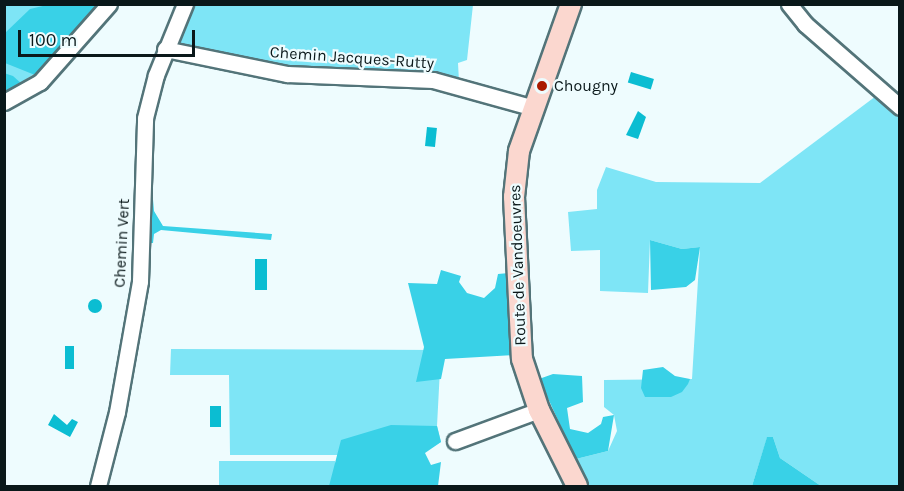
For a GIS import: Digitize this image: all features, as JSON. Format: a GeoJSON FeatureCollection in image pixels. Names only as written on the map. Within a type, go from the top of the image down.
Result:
{"type":"FeatureCollection","features":[{"type":"Feature","properties":{"kind":"main road","name":"Route de Vandoeuvres"},"geometry":{"type":"LineString","coordinates":[[571,4],[517,160],[514,197],[520,347],[539,410],[577,486]]}},
{"type":"Feature","properties":{"kind":"street"},"geometry":{"type":"LineString","coordinates":[[4,102],[40,82],[109,4]]}},
{"type":"Feature","properties":{"kind":"street","name":"Chemin Vert"},"geometry":{"type":"LineString","coordinates":[[98,486],[117,412],[140,281],[143,134],[165,49],[185,4]]}},
{"type":"Feature","properties":{"kind":"street"},"geometry":{"type":"LineString","coordinates":[[790,5],[846,62],[900,107]]}},
{"type":"Feature","properties":{"kind":"street","name":"Chemin Jacques-Rutty"},"geometry":{"type":"LineString","coordinates":[[165,49],[287,74],[433,80],[534,108]]}},
{"type":"Feature","properties":{"kind":"street"},"geometry":{"type":"LineString","coordinates":[[455,441],[539,410]]}},
{"type":"Feature","properties":{"kind":"shaded area"},"geometry":{"type":"Polygon","coordinates":[[[4,5],[99,5],[45,67],[5,93],[4,5]]]}},
{"type":"Feature","properties":{"kind":"shaded area"},"geometry":{"type":"Polygon","coordinates":[[[47,5],[99,5],[35,75],[5,63],[5,33],[30,9],[47,5]]]}},
{"type":"Feature","properties":{"kind":"shaded area"},"geometry":{"type":"Polygon","coordinates":[[[190,5],[473,5],[467,60],[458,63],[459,81],[295,68],[173,43],[190,5]]]}},
{"type":"Feature","properties":{"kind":"shaded area"},"geometry":{"type":"Polygon","coordinates":[[[631,72],[654,79],[651,90],[628,83],[631,72]]]}},
{"type":"Feature","properties":{"kind":"shaded area"},"geometry":{"type":"Polygon","coordinates":[[[4,73],[13,76],[23,85],[5,93],[4,73]]]}},
{"type":"Feature","properties":{"kind":"shaded area"},"geometry":{"type":"Polygon","coordinates":[[[876,96],[899,114],[899,486],[821,486],[780,458],[773,437],[767,438],[752,486],[587,486],[576,459],[608,451],[617,431],[614,415],[604,407],[604,380],[692,379],[700,247],[682,249],[650,240],[648,293],[600,291],[600,250],[571,251],[568,212],[597,209],[597,190],[606,167],[656,182],[760,183],[876,96]]]}},
{"type":"Feature","properties":{"kind":"shaded area"},"geometry":{"type":"Polygon","coordinates":[[[638,111],[646,117],[638,139],[626,135],[638,111]]]}},
{"type":"Feature","properties":{"kind":"shaded area"},"geometry":{"type":"Polygon","coordinates":[[[427,127],[437,128],[435,147],[425,146],[427,127]]]}},
{"type":"Feature","properties":{"kind":"shaded area"},"geometry":{"type":"Polygon","coordinates":[[[150,164],[154,211],[163,226],[272,234],[271,240],[161,230],[154,234],[153,243],[150,243],[150,164]]]}},
{"type":"Feature","properties":{"kind":"shaded area"},"geometry":{"type":"Polygon","coordinates":[[[650,240],[682,249],[700,247],[695,280],[686,287],[651,290],[650,240]]]}},
{"type":"Feature","properties":{"kind":"shaded area"},"geometry":{"type":"Polygon","coordinates":[[[255,259],[267,259],[267,290],[255,290],[255,259]]]}},
{"type":"Feature","properties":{"kind":"shaded area"},"geometry":{"type":"Polygon","coordinates":[[[441,270],[461,276],[459,282],[467,293],[484,298],[495,288],[498,274],[509,273],[515,355],[445,359],[441,379],[416,382],[424,347],[408,283],[437,284],[441,270]]]}},
{"type":"Feature","properties":{"kind":"shaded area"},"geometry":{"type":"Polygon","coordinates":[[[95,299],[100,301],[102,306],[100,311],[95,313],[90,311],[88,306],[90,301],[95,299]]]}},
{"type":"Feature","properties":{"kind":"shaded area"},"geometry":{"type":"Polygon","coordinates":[[[65,346],[74,346],[74,369],[65,369],[65,346]]]}},
{"type":"Feature","properties":{"kind":"shaded area"},"geometry":{"type":"Polygon","coordinates":[[[171,349],[441,350],[437,426],[441,442],[419,455],[230,455],[229,375],[170,375],[171,349]]]}},
{"type":"Feature","properties":{"kind":"shaded area"},"geometry":{"type":"Polygon","coordinates":[[[663,367],[675,376],[690,379],[688,384],[682,392],[671,397],[645,397],[641,388],[643,370],[663,367]]]}},
{"type":"Feature","properties":{"kind":"shaded area"},"geometry":{"type":"Polygon","coordinates":[[[553,374],[582,376],[583,402],[567,408],[570,429],[588,433],[601,424],[603,417],[614,415],[608,451],[576,459],[539,379],[553,374]]]}},
{"type":"Feature","properties":{"kind":"shaded area"},"geometry":{"type":"Polygon","coordinates":[[[210,406],[221,406],[221,427],[210,427],[210,406]]]}},
{"type":"Feature","properties":{"kind":"shaded area"},"geometry":{"type":"Polygon","coordinates":[[[54,414],[67,425],[72,419],[78,422],[70,437],[48,425],[54,414]]]}},
{"type":"Feature","properties":{"kind":"shaded area"},"geometry":{"type":"Polygon","coordinates":[[[391,425],[437,426],[441,442],[425,453],[431,465],[441,462],[438,486],[329,486],[341,440],[391,425]]]}},
{"type":"Feature","properties":{"kind":"shaded area"},"geometry":{"type":"Polygon","coordinates":[[[767,437],[773,437],[780,458],[821,486],[752,486],[767,437]]]}},
{"type":"Feature","properties":{"kind":"shaded area"},"geometry":{"type":"Polygon","coordinates":[[[219,461],[335,461],[335,486],[219,486],[219,461]]]}},
{"type":"Feature","properties":{"kind":"place","name":"Chougny"},"geometry":{"type":"Point","coordinates":[542,86]}}]}
